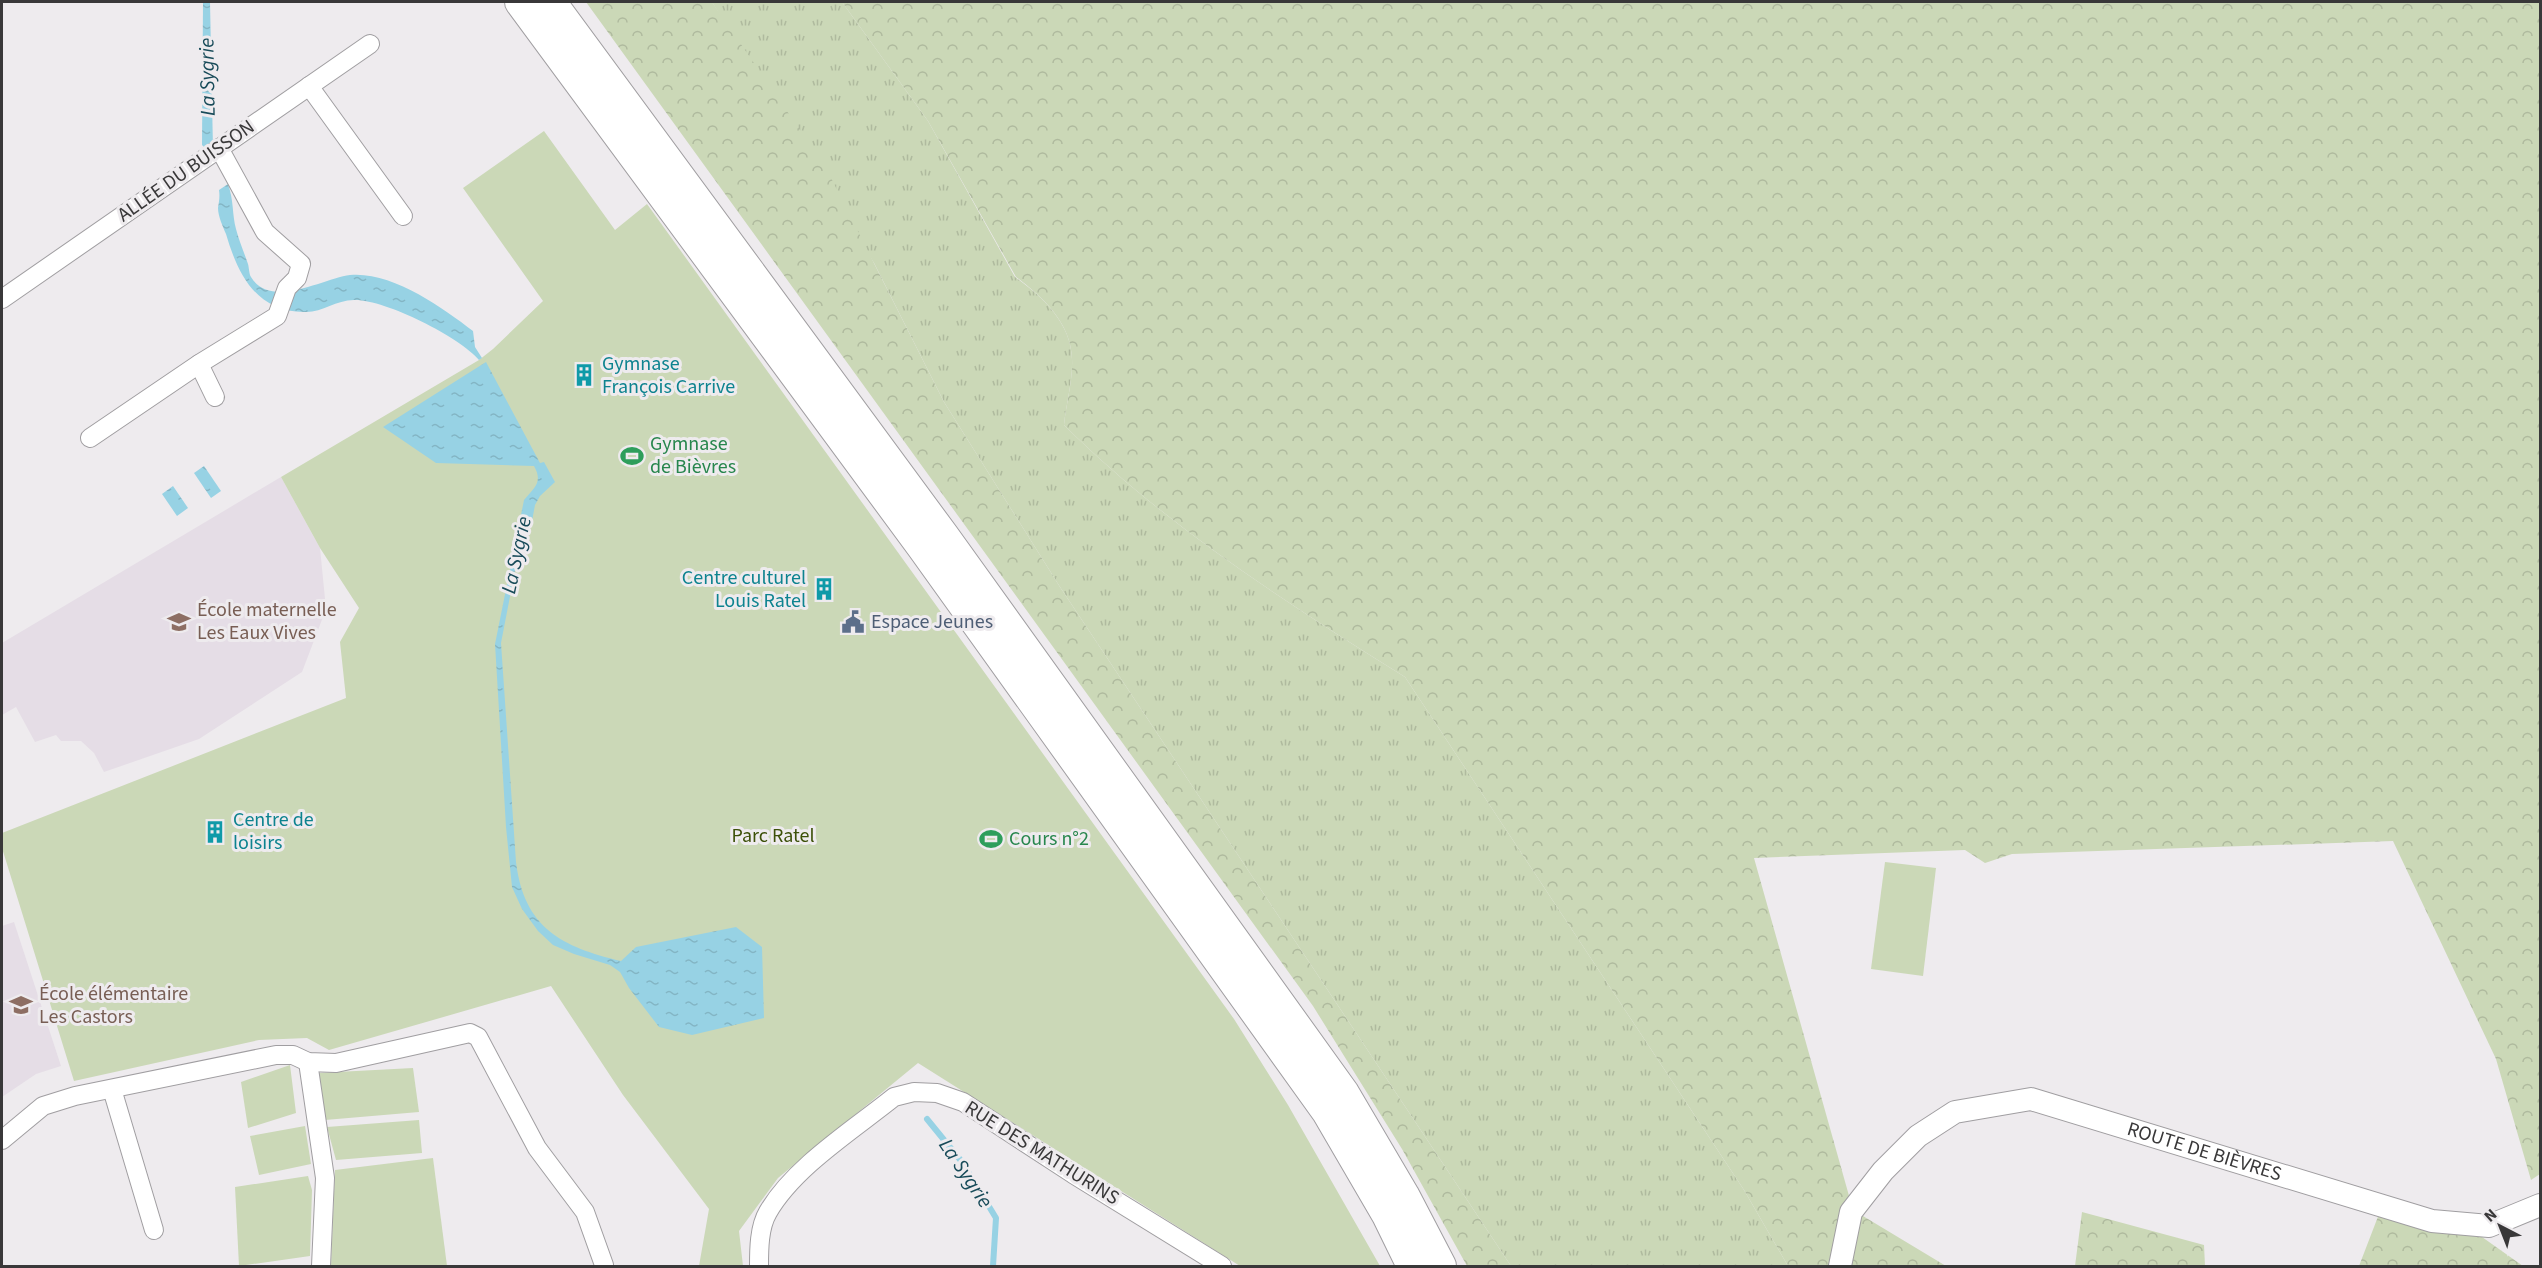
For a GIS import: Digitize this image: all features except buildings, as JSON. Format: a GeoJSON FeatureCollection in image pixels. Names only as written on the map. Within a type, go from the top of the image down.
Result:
{"type":"FeatureCollection","features":[{"type":"Feature","properties":{"kind":"highway"},"geometry":{"type":"LineString","coordinates":[[520,2],[922,547],[1327,1112],[1388,1215],[1412,1266]]}},
{"type":"Feature","properties":{"kind":"highway"},"geometry":{"type":"LineString","coordinates":[[551,2],[944,536],[1338,1083],[1404,1195],[1441,1266]]}},
{"type":"Feature","properties":{"kind":"street","name":"ALLÉE DU BUISSON"},"geometry":{"type":"LineString","coordinates":[[2,299],[370,44]]}},
{"type":"Feature","properties":{"kind":"street"},"geometry":{"type":"LineString","coordinates":[[309,86],[403,216]]}},
{"type":"Feature","properties":{"kind":"street"},"geometry":{"type":"LineString","coordinates":[[90,438],[199,364],[277,316],[287,288],[297,278],[301,264],[265,232],[219,148]]}},
{"type":"Feature","properties":{"kind":"street"},"geometry":{"type":"LineString","coordinates":[[199,364],[215,397]]}},
{"type":"Feature","properties":{"kind":"street"},"geometry":{"type":"LineString","coordinates":[[2,1140],[42,1106],[75,1096],[276,1055],[293,1055],[308,1062],[336,1063],[470,1032],[478,1037],[537,1148],[585,1212],[604,1264]]}},
{"type":"Feature","properties":{"kind":"street"},"geometry":{"type":"LineString","coordinates":[[308,1062],[325,1178],[321,1266]]}},
{"type":"Feature","properties":{"kind":"street"},"geometry":{"type":"LineString","coordinates":[[112,1089],[154,1230]]}},
{"type":"Feature","properties":{"kind":"street","name":"RUE DES MATHURINS"},"geometry":{"type":"LineString","coordinates":[[759,1266],[759,1249],[767,1214],[793,1179],[894,1097],[914,1092],[937,1093],[963,1102],[1073,1174],[1222,1266]]}},
{"type":"Feature","properties":{"kind":"street","name":"ROUTE DE BIÈVRES"},"geometry":{"type":"LineString","coordinates":[[1840,1266],[1851,1212],[1883,1171],[1918,1136],[1955,1112],[2031,1099],[2432,1221],[2489,1226],[2541,1205]]}},
{"type":"Feature","properties":{"kind":"shaded area","name":"École maternelle Les Eaux Vives"},"geometry":{"type":"Polygon","coordinates":[[[281,477],[320,548],[326,609],[302,672],[199,739],[104,772],[94,753],[81,741],[61,741],[56,735],[35,742],[16,707],[2,715],[2,643],[281,477]]]}},
{"type":"Feature","properties":{"kind":"shaded area","name":"École élémentaire Les Castors"},"geometry":{"type":"Polygon","coordinates":[[[14,922],[61,1066],[36,1074],[2,1097],[2,926],[14,922]]]}},
{"type":"Feature","properties":{"kind":"green space"},"geometry":{"type":"Polygon","coordinates":[[[586,2],[712,2],[826,168],[944,402],[1060,587],[1511,1266],[1467,1266],[1402,1149],[1313,1006],[586,2]]]}},
{"type":"Feature","properties":{"kind":"green space"},"geometry":{"type":"Polygon","coordinates":[[[712,2],[842,2],[928,121],[1015,277],[1045,302],[1067,334],[1072,359],[1064,425],[1143,496],[1185,529],[1271,591],[1405,677],[1744,1190],[1788,1266],[1511,1266],[1060,587],[944,402],[874,263],[712,2]]]}},
{"type":"Feature","properties":{"kind":"green space"},"geometry":{"type":"Polygon","coordinates":[[[842,2],[2540,2],[2540,1174],[2531,1180],[2496,1059],[2393,841],[2012,854],[1985,863],[1965,850],[1754,858],[1853,1210],[1946,1266],[1788,1266],[1744,1190],[1405,677],[1271,591],[1185,529],[1143,496],[1064,425],[1072,359],[1067,334],[1054,312],[1016,277],[928,121],[842,2]]]}},
{"type":"Feature","properties":{"kind":"green space","name":"Parc Ratel"},"geometry":{"type":"Polygon","coordinates":[[[544,131],[615,230],[647,204],[1234,1019],[1288,1105],[1380,1266],[1240,1266],[918,1063],[778,1178],[739,1231],[743,1266],[699,1266],[709,1209],[623,1095],[551,986],[329,1050],[307,1038],[259,1040],[74,1081],[2,848],[2,833],[346,698],[340,642],[359,608],[320,548],[281,477],[479,360],[543,301],[463,188],[544,131]]]}},
{"type":"Feature","properties":{"kind":"green space"},"geometry":{"type":"Polygon","coordinates":[[[1885,862],[1936,868],[1923,976],[1871,969],[1885,862]]]}},
{"type":"Feature","properties":{"kind":"green space"},"geometry":{"type":"Polygon","coordinates":[[[290,1065],[296,1113],[248,1128],[241,1082],[290,1065]]]}},
{"type":"Feature","properties":{"kind":"green space"},"geometry":{"type":"Polygon","coordinates":[[[413,1068],[419,1112],[325,1120],[318,1073],[413,1068]]]}},
{"type":"Feature","properties":{"kind":"green space"},"geometry":{"type":"Polygon","coordinates":[[[419,1120],[422,1153],[336,1160],[327,1127],[419,1120]]]}},
{"type":"Feature","properties":{"kind":"green space"},"geometry":{"type":"Polygon","coordinates":[[[305,1126],[311,1164],[259,1175],[250,1136],[305,1126]]]}},
{"type":"Feature","properties":{"kind":"green space"},"geometry":{"type":"Polygon","coordinates":[[[433,1158],[447,1266],[331,1266],[335,1170],[433,1158]]]}},
{"type":"Feature","properties":{"kind":"green space"},"geometry":{"type":"Polygon","coordinates":[[[308,1176],[312,1190],[310,1256],[239,1266],[235,1187],[308,1176]]]}},
{"type":"Feature","properties":{"kind":"green space"},"geometry":{"type":"Polygon","coordinates":[[[2082,1212],[2204,1245],[2205,1266],[2075,1266],[2082,1212]]]}},
{"type":"Feature","properties":{"kind":"green space"},"geometry":{"type":"Polygon","coordinates":[[[2379,1214],[2424,1230],[2482,1237],[2523,1266],[2359,1266],[2379,1214]]]}},
{"type":"Feature","properties":{"kind":"water"},"geometry":{"type":"Polygon","coordinates":[[[203,2],[210,2],[213,149],[209,152],[202,145],[203,2]]]}},
{"type":"Feature","properties":{"kind":"water"},"geometry":{"type":"Polygon","coordinates":[[[228,184],[236,229],[251,277],[260,287],[284,292],[350,275],[366,275],[382,279],[431,302],[473,331],[475,347],[482,358],[479,360],[456,341],[421,321],[402,312],[367,301],[347,301],[306,312],[289,311],[262,299],[252,289],[237,264],[220,218],[219,190],[228,184]]]}},
{"type":"Feature","properties":{"kind":"water"},"geometry":{"type":"Polygon","coordinates":[[[486,362],[540,463],[544,462],[555,482],[540,496],[535,505],[532,521],[518,555],[501,643],[516,862],[520,885],[527,903],[537,919],[564,941],[581,949],[621,961],[636,947],[736,927],[762,947],[764,1018],[692,1035],[659,1027],[629,988],[620,972],[610,965],[553,945],[538,931],[522,909],[512,887],[495,644],[524,500],[538,480],[537,472],[534,466],[436,463],[383,427],[486,362]]]}},
{"type":"Feature","properties":{"kind":"water"},"geometry":{"type":"Polygon","coordinates":[[[204,466],[221,491],[211,498],[194,473],[204,466]]]}},
{"type":"Feature","properties":{"kind":"water"},"geometry":{"type":"Polygon","coordinates":[[[173,486],[188,508],[177,516],[162,494],[173,486]]]}},
{"type":"Feature","properties":{"kind":"waterway","name":"La Sygrie"},"geometry":{"type":"LineString","coordinates":[[927,1119],[962,1162],[996,1218],[993,1266]]}},
{"type":"Feature","properties":{"kind":"place","name":"Gymnase François Carrive"},"geometry":{"type":"Point","coordinates":[584,375]}},
{"type":"Feature","properties":{"kind":"place","name":"Gymnase de Bièvres"},"geometry":{"type":"Point","coordinates":[632,456]}},
{"type":"Feature","properties":{"kind":"place","name":"Centre culturel Louis Ratel"},"geometry":{"type":"Point","coordinates":[824,589]}},
{"type":"Feature","properties":{"kind":"place","name":"École maternelle Les Eaux Vives"},"geometry":{"type":"Point","coordinates":[179,622]}},
{"type":"Feature","properties":{"kind":"place","name":"Espace Jeunes"},"geometry":{"type":"Point","coordinates":[853,622]}},
{"type":"Feature","properties":{"kind":"place","name":"Centre de loisirs"},"geometry":{"type":"Point","coordinates":[215,832]}},
{"type":"Feature","properties":{"kind":"place","name":"Cours n°2"},"geometry":{"type":"Point","coordinates":[991,839]}},
{"type":"Feature","properties":{"kind":"place","name":"École élémentaire Les Castors"},"geometry":{"type":"Point","coordinates":[21,1005]}}]}
